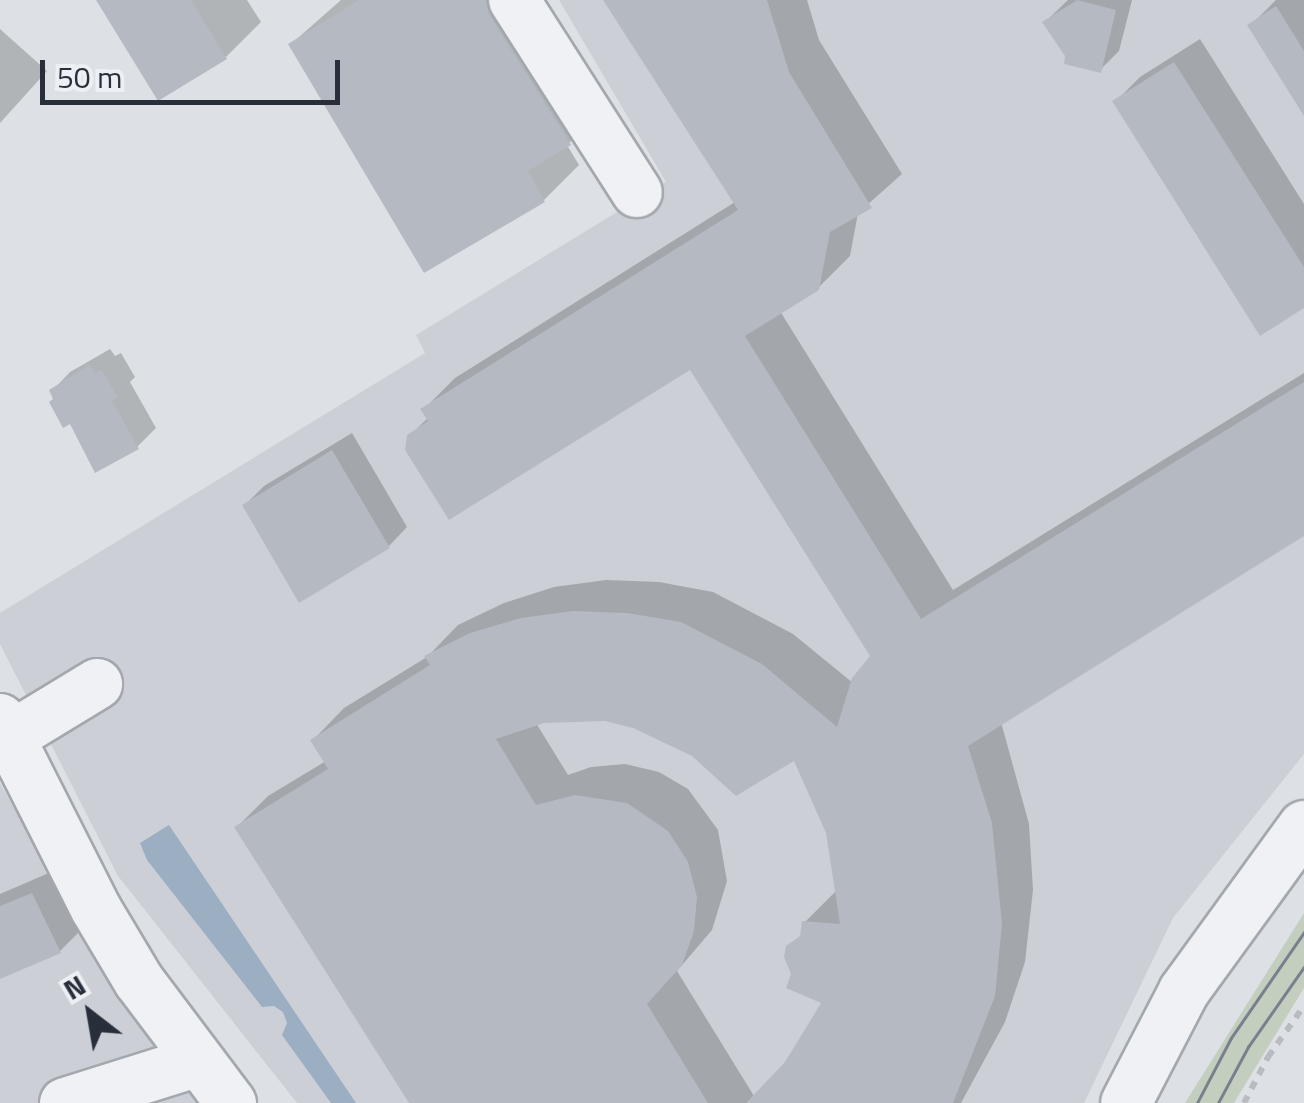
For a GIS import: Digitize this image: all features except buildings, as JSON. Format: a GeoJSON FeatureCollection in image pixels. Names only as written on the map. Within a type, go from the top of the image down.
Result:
{"type":"FeatureCollection","features":[{"type":"Feature","properties":{"kind":"street"},"geometry":{"type":"LineString","coordinates":[[514,0],[637,192]]}},
{"type":"Feature","properties":{"kind":"street"},"geometry":{"type":"LineString","coordinates":[[97,684],[5,728],[96,909],[139,981],[231,1103]]}},
{"type":"Feature","properties":{"kind":"street"},"geometry":{"type":"LineString","coordinates":[[1126,1103],[1184,991],[1304,826]]}},
{"type":"Feature","properties":{"kind":"street"},"geometry":{"type":"LineString","coordinates":[[65,1103],[199,1061]]}},
{"type":"Feature","properties":{"kind":"path"},"geometry":{"type":"LineString","coordinates":[[1244,1103],[1268,1057],[1304,1006]]}},
{"type":"Feature","properties":{"kind":"shaded area"},"geometry":{"type":"Polygon","coordinates":[[[559,0],[1304,0],[1304,754],[1173,918],[1084,1103],[297,1103],[118,876],[0,644],[0,613],[425,353],[416,335],[666,182],[559,0]]]}},
{"type":"Feature","properties":{"kind":"shaded area"},"geometry":{"type":"Polygon","coordinates":[[[0,783],[37,849],[202,1103],[0,1103],[0,783]]]}},
{"type":"Feature","properties":{"kind":"green space"},"geometry":{"type":"Polygon","coordinates":[[[1304,913],[1304,988],[1234,1103],[1185,1103],[1304,913]]]}},
{"type":"Feature","properties":{"kind":"water"},"geometry":{"type":"Polygon","coordinates":[[[169,825],[356,1103],[331,1103],[282,1035],[287,1023],[283,1012],[274,1006],[262,1007],[147,860],[140,843],[169,825]]]}},
{"type":"Feature","properties":{"kind":"tram line"},"geometry":{"type":"LineString","coordinates":[[1197,1103],[1231,1038],[1304,932]]}},
{"type":"Feature","properties":{"kind":"tram line"},"geometry":{"type":"LineString","coordinates":[[1218,1103],[1248,1047],[1304,967]]}}]}
